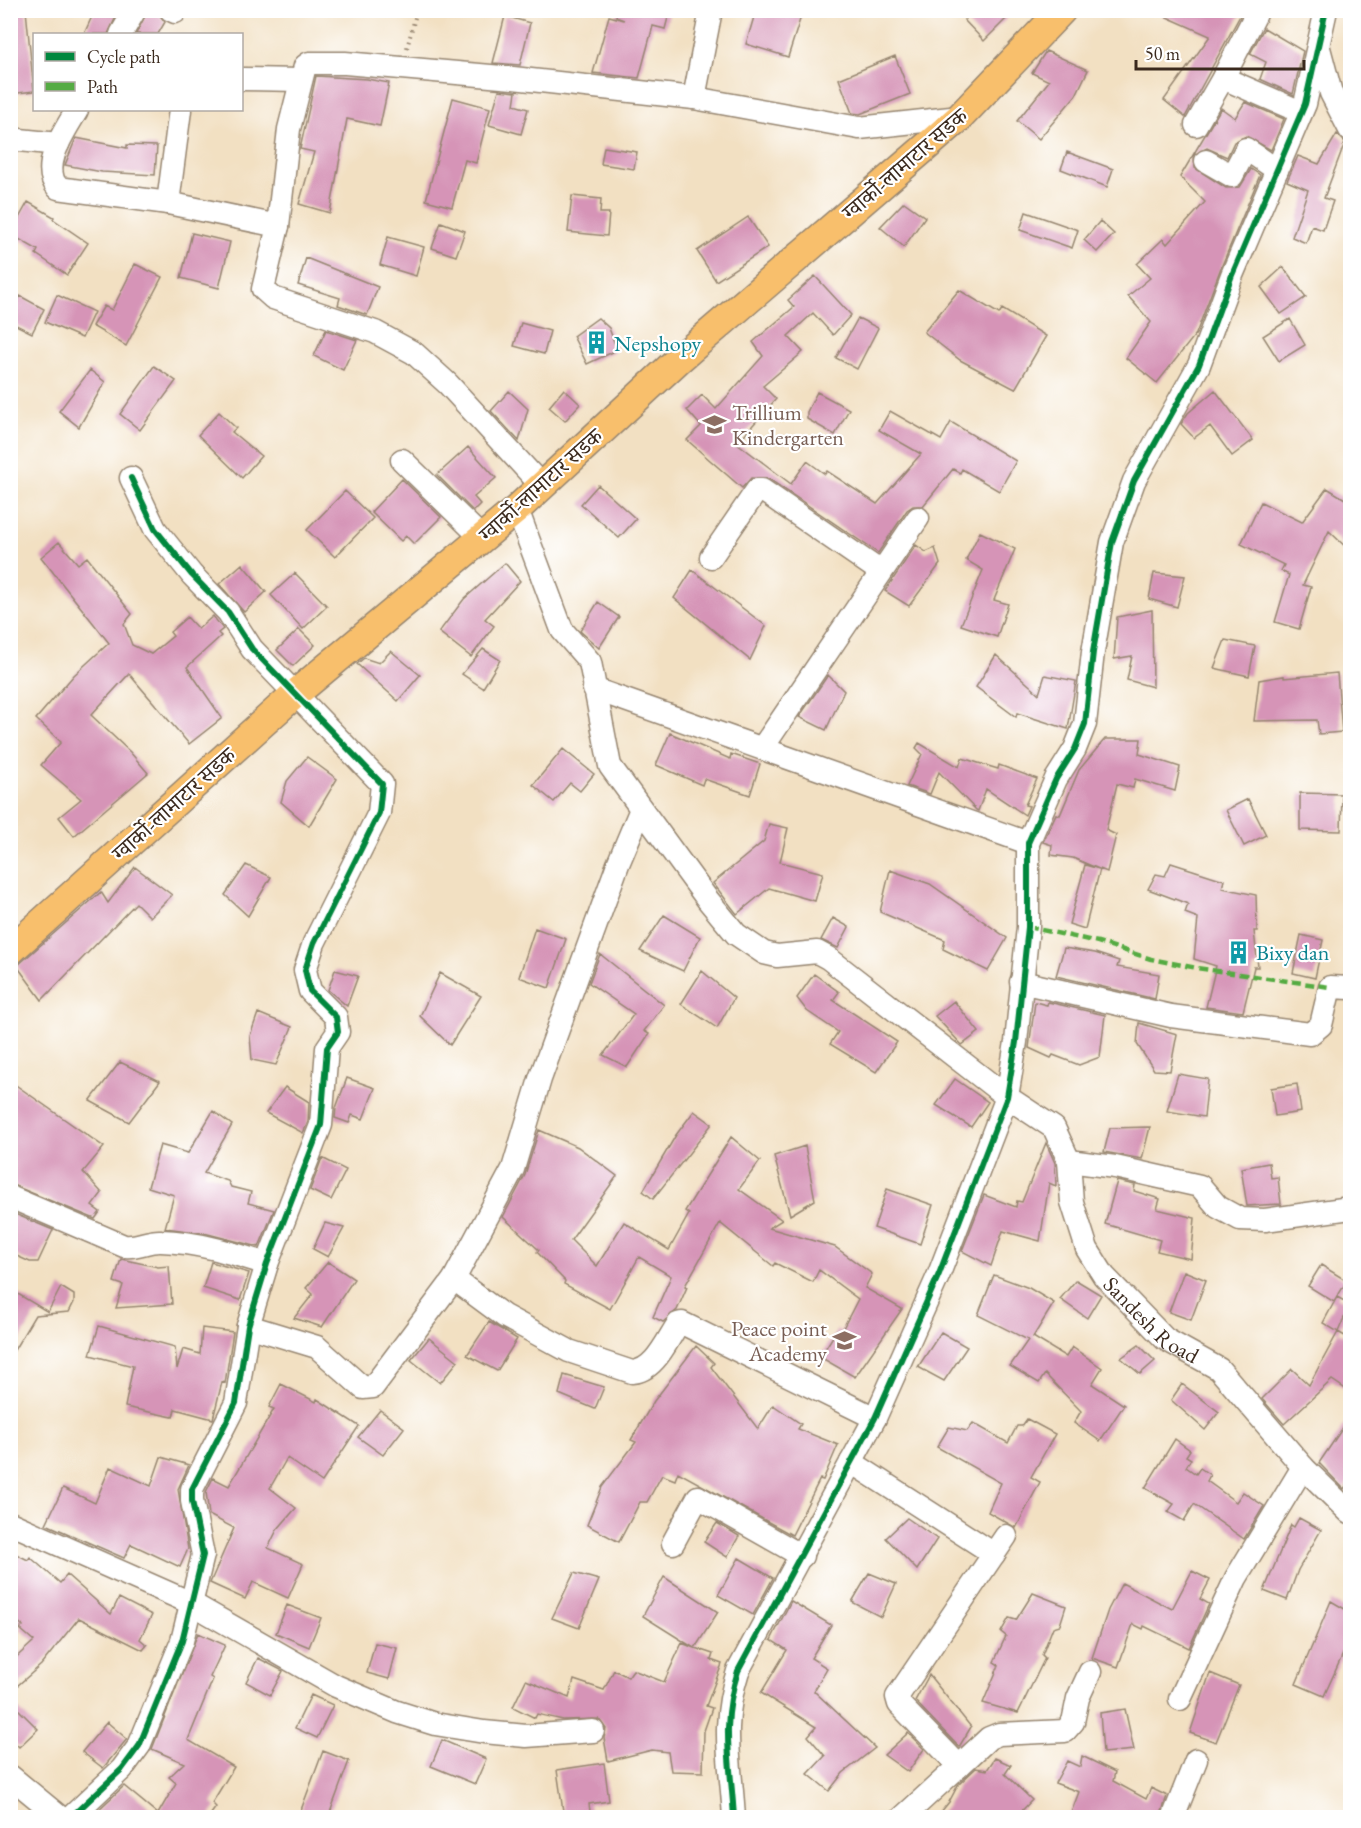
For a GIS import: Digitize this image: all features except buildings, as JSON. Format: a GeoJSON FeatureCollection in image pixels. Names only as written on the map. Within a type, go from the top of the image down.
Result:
{"type":"FeatureCollection","features":[{"type":"Feature","properties":{"kind":"main road","name":"ग्वार्को-लामाटार सडक"},"geometry":{"type":"LineString","coordinates":[[10,951],[295,694],[518,509],[541,485],[677,361],[960,117],[1060,11]]}},
{"type":"Feature","properties":{"kind":"street"},"geometry":{"type":"LineString","coordinates":[[122,33],[135,10]]}},
{"type":"Feature","properties":{"kind":"street"},"geometry":{"type":"LineString","coordinates":[[694,98],[711,10]]}},
{"type":"Feature","properties":{"kind":"street"},"geometry":{"type":"LineString","coordinates":[[734,1818],[726,1727],[730,1696],[738,1671],[875,1418],[939,1275],[1006,1097],[1016,1042],[1028,927],[1028,843],[1056,779],[1075,749],[1085,724],[1093,652],[1112,542],[1134,481],[1199,365],[1232,275],[1301,112],[1326,10]]}},
{"type":"Feature","properties":{"kind":"street"},"geometry":{"type":"LineString","coordinates":[[1196,125],[1256,14]]}},
{"type":"Feature","properties":{"kind":"street"},"geometry":{"type":"LineString","coordinates":[[1318,47],[1331,93],[1350,130]]}},
{"type":"Feature","properties":{"kind":"street"},"geometry":{"type":"LineString","coordinates":[[541,485],[447,384],[414,353],[375,332],[267,295],[264,284],[278,226],[289,129],[305,66],[309,63],[513,78],[694,98],[859,128],[960,117]]}},
{"type":"Feature","properties":{"kind":"street"},"geometry":{"type":"LineString","coordinates":[[1223,78],[1301,112]]}},
{"type":"Feature","properties":{"kind":"street"},"geometry":{"type":"LineString","coordinates":[[243,79],[300,80]]}},
{"type":"Feature","properties":{"kind":"street"},"geometry":{"type":"LineString","coordinates":[[76,111],[58,144],[50,171],[52,180],[58,188],[168,203],[278,226]]}},
{"type":"Feature","properties":{"kind":"street"},"geometry":{"type":"LineString","coordinates":[[168,203],[180,111]]}},
{"type":"Feature","properties":{"kind":"street"},"geometry":{"type":"LineString","coordinates":[[10,139],[58,144]]}},
{"type":"Feature","properties":{"kind":"street"},"geometry":{"type":"LineString","coordinates":[[1212,165],[1232,176],[1246,149],[1277,170]]}},
{"type":"Feature","properties":{"kind":"street"},"geometry":{"type":"LineString","coordinates":[[402,460],[482,538]]}},
{"type":"Feature","properties":{"kind":"street"},"geometry":{"type":"LineString","coordinates":[[70,1818],[122,1769],[139,1746],[182,1641],[203,1555],[192,1501],[192,1489],[236,1403],[248,1326],[267,1264],[321,1125],[327,1048],[338,1032],[336,1017],[310,991],[305,970],[314,943],[379,813],[382,784],[252,650],[228,612],[192,574],[155,529],[131,478]]}},
{"type":"Feature","properties":{"kind":"street"},"geometry":{"type":"LineString","coordinates":[[711,557],[757,490],[762,490],[881,572]]}},
{"type":"Feature","properties":{"kind":"street","name":"Sandesh Road"},"geometry":{"type":"LineString","coordinates":[[518,509],[562,630],[590,662],[610,766],[736,934],[764,953],[777,956],[817,952],[828,958],[1006,1097],[1054,1128],[1069,1161],[1072,1202],[1086,1249],[1104,1276],[1165,1339],[1219,1370],[1303,1467],[1350,1513]]}},
{"type":"Feature","properties":{"kind":"street"},"geometry":{"type":"LineString","coordinates":[[763,747],[918,518]]}},
{"type":"Feature","properties":{"kind":"street"},"geometry":{"type":"LineString","coordinates":[[594,689],[763,747],[1028,843]]}},
{"type":"Feature","properties":{"kind":"street"},"geometry":{"type":"LineString","coordinates":[[248,1326],[317,1347],[363,1388],[373,1387],[454,1279],[513,1169],[540,1079],[618,864],[641,809]]}},
{"type":"Feature","properties":{"kind":"street"},"geometry":{"type":"LineString","coordinates":[[1021,982],[1171,1016],[1310,1034],[1321,1025],[1330,987],[1350,988]]}},
{"type":"Feature","properties":{"kind":"street"},"geometry":{"type":"LineString","coordinates":[[1069,1161],[1115,1167],[1200,1186],[1218,1208],[1240,1218],[1265,1220],[1350,1208]]}},
{"type":"Feature","properties":{"kind":"street"},"geometry":{"type":"LineString","coordinates":[[10,1197],[124,1246],[133,1247],[157,1240],[202,1245],[267,1264]]}},
{"type":"Feature","properties":{"kind":"street"},"geometry":{"type":"LineString","coordinates":[[454,1279],[504,1316],[525,1325],[568,1351],[633,1372],[641,1372],[650,1366],[678,1324],[682,1323],[875,1418]]}},
{"type":"Feature","properties":{"kind":"street"},"geometry":{"type":"LineString","coordinates":[[851,1462],[1000,1545],[897,1697],[899,1704],[959,1766]]}},
{"type":"Feature","properties":{"kind":"street"},"geometry":{"type":"LineString","coordinates":[[1180,1699],[1236,1578],[1303,1467]]}},
{"type":"Feature","properties":{"kind":"street"},"geometry":{"type":"LineString","coordinates":[[673,1543],[698,1497],[802,1556]]}},
{"type":"Feature","properties":{"kind":"street"},"geometry":{"type":"LineString","coordinates":[[10,1523],[191,1603],[336,1686],[435,1724],[526,1736],[593,1731]]}},
{"type":"Feature","properties":{"kind":"street"},"geometry":{"type":"LineString","coordinates":[[902,1818],[989,1738],[999,1734],[1065,1731],[1073,1722],[1078,1698],[1090,1672]]}},
{"type":"Feature","properties":{"kind":"street"},"geometry":{"type":"LineString","coordinates":[[1173,1818],[1196,1760]]}},
{"type":"Feature","properties":{"kind":"street"},"geometry":{"type":"LineString","coordinates":[[10,1776],[61,1818]]}},
{"type":"Feature","properties":{"kind":"path"},"geometry":{"type":"LineString","coordinates":[[402,69],[417,10]]}},
{"type":"Feature","properties":{"kind":"marked path"},"geometry":{"type":"LineString","coordinates":[[1028,927],[1098,942],[1151,959],[1330,987]]}},
{"type":"Feature","properties":{"kind":"cycle path"},"geometry":{"type":"LineString","coordinates":[[734,1818],[728,1727],[729,1710],[738,1671],[875,1418],[939,1274],[1007,1097],[1016,1042],[1028,927],[1028,843],[1056,779],[1075,749],[1085,724],[1093,652],[1112,542],[1134,481],[1199,365],[1232,275],[1305,104],[1326,10]]}},
{"type":"Feature","properties":{"kind":"cycle path"},"geometry":{"type":"LineString","coordinates":[[70,1818],[122,1769],[139,1746],[182,1641],[203,1555],[192,1501],[192,1489],[236,1403],[248,1326],[267,1264],[321,1125],[327,1048],[338,1032],[336,1017],[310,991],[305,970],[314,943],[379,813],[382,784],[252,649],[228,612],[192,575],[155,529],[131,478]]}},
{"type":"Feature","properties":{"kind":"place","name":"Nepshopy"},"geometry":{"type":"Point","coordinates":[596,343]}},
{"type":"Feature","properties":{"kind":"place","name":"Trillium Kindergarten"},"geometry":{"type":"Point","coordinates":[714,425]}},
{"type":"Feature","properties":{"kind":"place","name":"Bixy dan"},"geometry":{"type":"Point","coordinates":[1238,952]}},
{"type":"Feature","properties":{"kind":"place","name":"Peace point Academy"},"geometry":{"type":"Point","coordinates":[845,1341]}}]}
